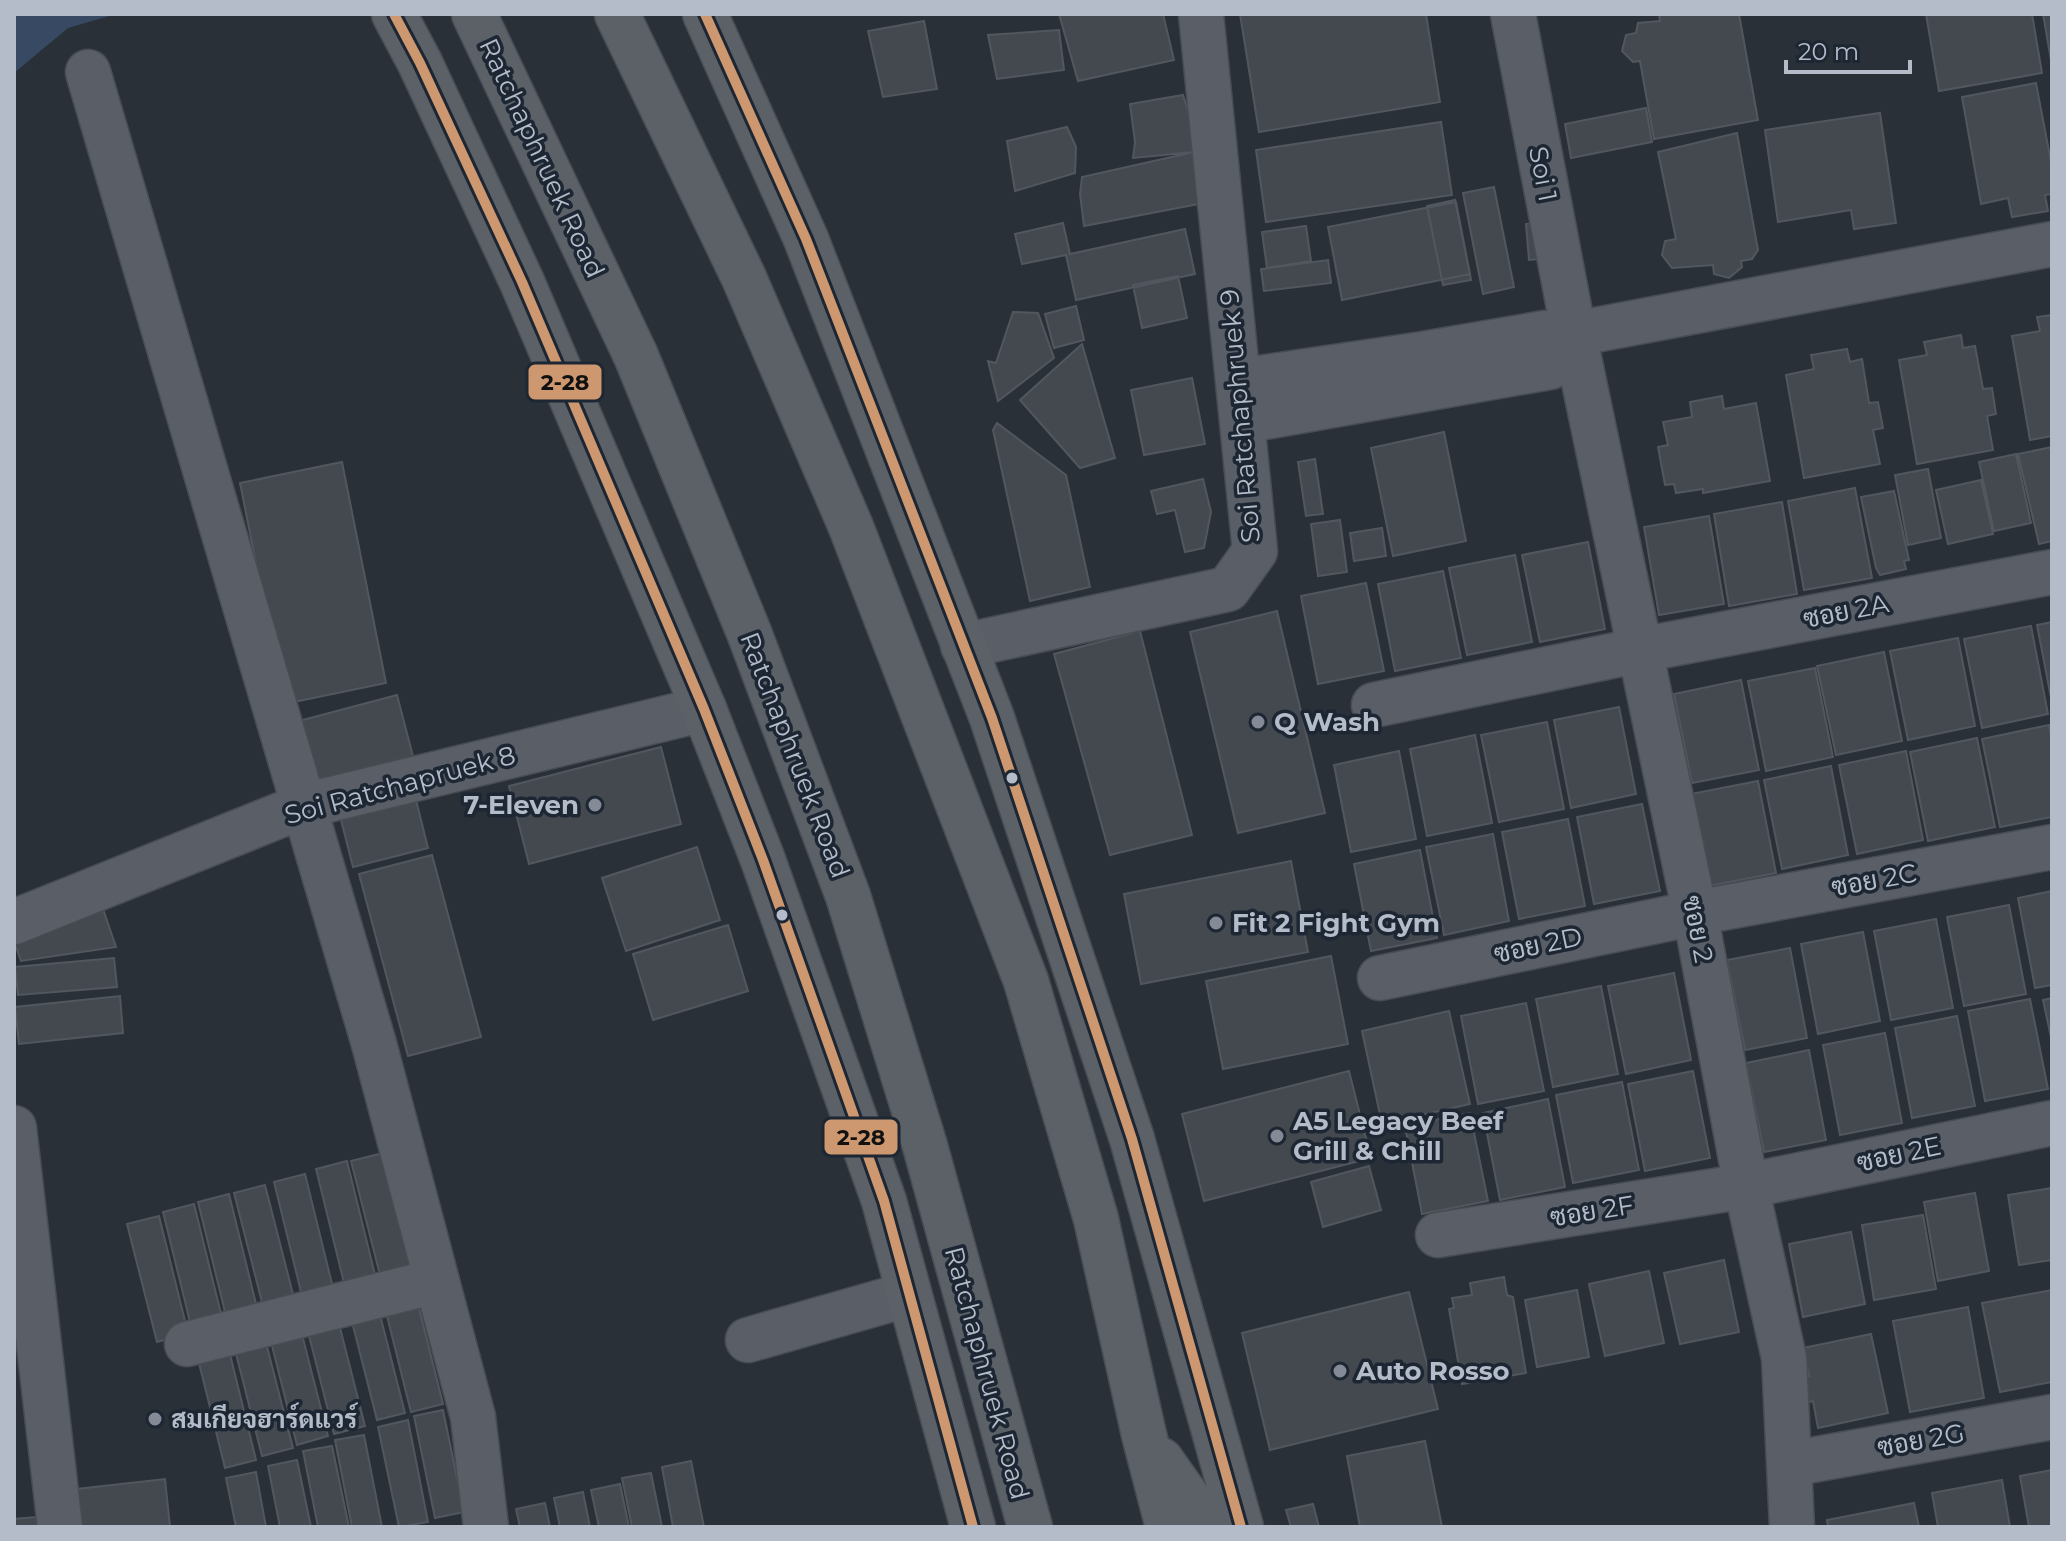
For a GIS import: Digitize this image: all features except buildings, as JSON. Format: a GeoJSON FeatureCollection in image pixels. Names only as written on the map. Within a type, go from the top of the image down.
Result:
{"type":"FeatureCollection","features":[{"type":"Feature","properties":{"kind":"main road","name":"Ratchaphruek Road"},"geometry":{"type":"LineString","coordinates":[[394,14],[522,282],[704,709],[763,860],[884,1201],[973,1527]]}},
{"type":"Feature","properties":{"kind":"main road","name":"Ratchaphruek Road"},"geometry":{"type":"LineString","coordinates":[[474,14],[636,356],[750,635],[848,896],[925,1146],[1024,1515]]}},
{"type":"Feature","properties":{"kind":"main road"},"geometry":{"type":"LineString","coordinates":[[708,21],[806,239],[992,718],[1132,1139],[1241,1527]]}},
{"type":"Feature","properties":{"kind":"main road"},"geometry":{"type":"LineString","coordinates":[[627,33],[744,278],[851,527],[1026,981],[1096,1219],[1144,1435],[1168,1527]]}},
{"type":"Feature","properties":{"kind":"main road"},"geometry":{"type":"LineString","coordinates":[[1144,1435],[1199,1514],[1203,1527]]}},
{"type":"Feature","properties":{"kind":"street","name":"Soi Ratchaphruek 9"},"geometry":{"type":"LineString","coordinates":[[963,646],[1228,589],[1255,551],[1201,14]]}},
{"type":"Feature","properties":{"kind":"street","name":"Soi 1"},"geometry":{"type":"LineString","coordinates":[[1513,14],[1574,334]]}},
{"type":"Feature","properties":{"kind":"street"},"geometry":{"type":"LineString","coordinates":[[88,72],[374,1044],[473,1417],[486,1527]]}},
{"type":"Feature","properties":{"kind":"street"},"geometry":{"type":"LineString","coordinates":[[1241,401],[1423,354],[1545,333],[1574,334],[2052,244]]}},
{"type":"Feature","properties":{"kind":"street","name":"ซอย 2"},"geometry":{"type":"LineString","coordinates":[[1574,334],[1695,913],[1746,1186],[1784,1358],[1792,1527]]}},
{"type":"Feature","properties":{"kind":"street","name":"ซอย 2A"},"geometry":{"type":"LineString","coordinates":[[1374,705],[1640,650],[2052,572]]}},
{"type":"Feature","properties":{"kind":"street","name":"Soi Ratchapruek 8"},"geometry":{"type":"LineString","coordinates":[[14,922],[303,806],[704,709]]}},
{"type":"Feature","properties":{"kind":"street","name":"ซอย 2C"},"geometry":{"type":"LineString","coordinates":[[1695,913],[2052,847]]}},
{"type":"Feature","properties":{"kind":"street","name":"ซอย 2D"},"geometry":{"type":"LineString","coordinates":[[1380,978],[1695,913]]}},
{"type":"Feature","properties":{"kind":"street","name":"ซอย 2E"},"geometry":{"type":"LineString","coordinates":[[1746,1186],[2052,1123]]}},
{"type":"Feature","properties":{"kind":"street"},"geometry":{"type":"LineString","coordinates":[[14,1128],[60,1527]]}},
{"type":"Feature","properties":{"kind":"street","name":"ซอย 2F"},"geometry":{"type":"LineString","coordinates":[[1438,1235],[1746,1186]]}},
{"type":"Feature","properties":{"kind":"street"},"geometry":{"type":"LineString","coordinates":[[187,1344],[436,1281]]}},
{"type":"Feature","properties":{"kind":"street"},"geometry":{"type":"LineString","coordinates":[[748,1340],[909,1294]]}},
{"type":"Feature","properties":{"kind":"street","name":"ซอย 2G"},"geometry":{"type":"LineString","coordinates":[[1790,1464],[2052,1417]]}},
{"type":"Feature","properties":{"kind":"water"},"geometry":{"type":"Polygon","coordinates":[[[14,14],[116,14],[68,28],[14,73],[14,14]]]}},
{"type":"Feature","properties":{"kind":"transit line","name":"2-28"},"geometry":{"type":"LineString","coordinates":[[394,14],[522,282],[704,709],[763,860],[884,1201],[973,1527]]}},
{"type":"Feature","properties":{"kind":"transit line","name":"2-28"},"geometry":{"type":"LineString","coordinates":[[705,14],[806,239],[992,718],[1132,1139],[1241,1527]]}},
{"type":"Feature","properties":{"kind":"place","name":"Q Wash"},"geometry":{"type":"Point","coordinates":[1258,722]}},
{"type":"Feature","properties":{"kind":"place","name":"7-Eleven"},"geometry":{"type":"Point","coordinates":[595,805]}},
{"type":"Feature","properties":{"kind":"place","name":"Fit 2 Fight Gym"},"geometry":{"type":"Point","coordinates":[1216,923]}},
{"type":"Feature","properties":{"kind":"place","name":"A5 Legacy Beef Grill & Chill"},"geometry":{"type":"Point","coordinates":[1277,1136]}},
{"type":"Feature","properties":{"kind":"place","name":"Auto Rosso"},"geometry":{"type":"Point","coordinates":[1340,1371]}},
{"type":"Feature","properties":{"kind":"place","name":"สมเกียจฮาร์ดแวร์"},"geometry":{"type":"Point","coordinates":[155,1419]}}]}
